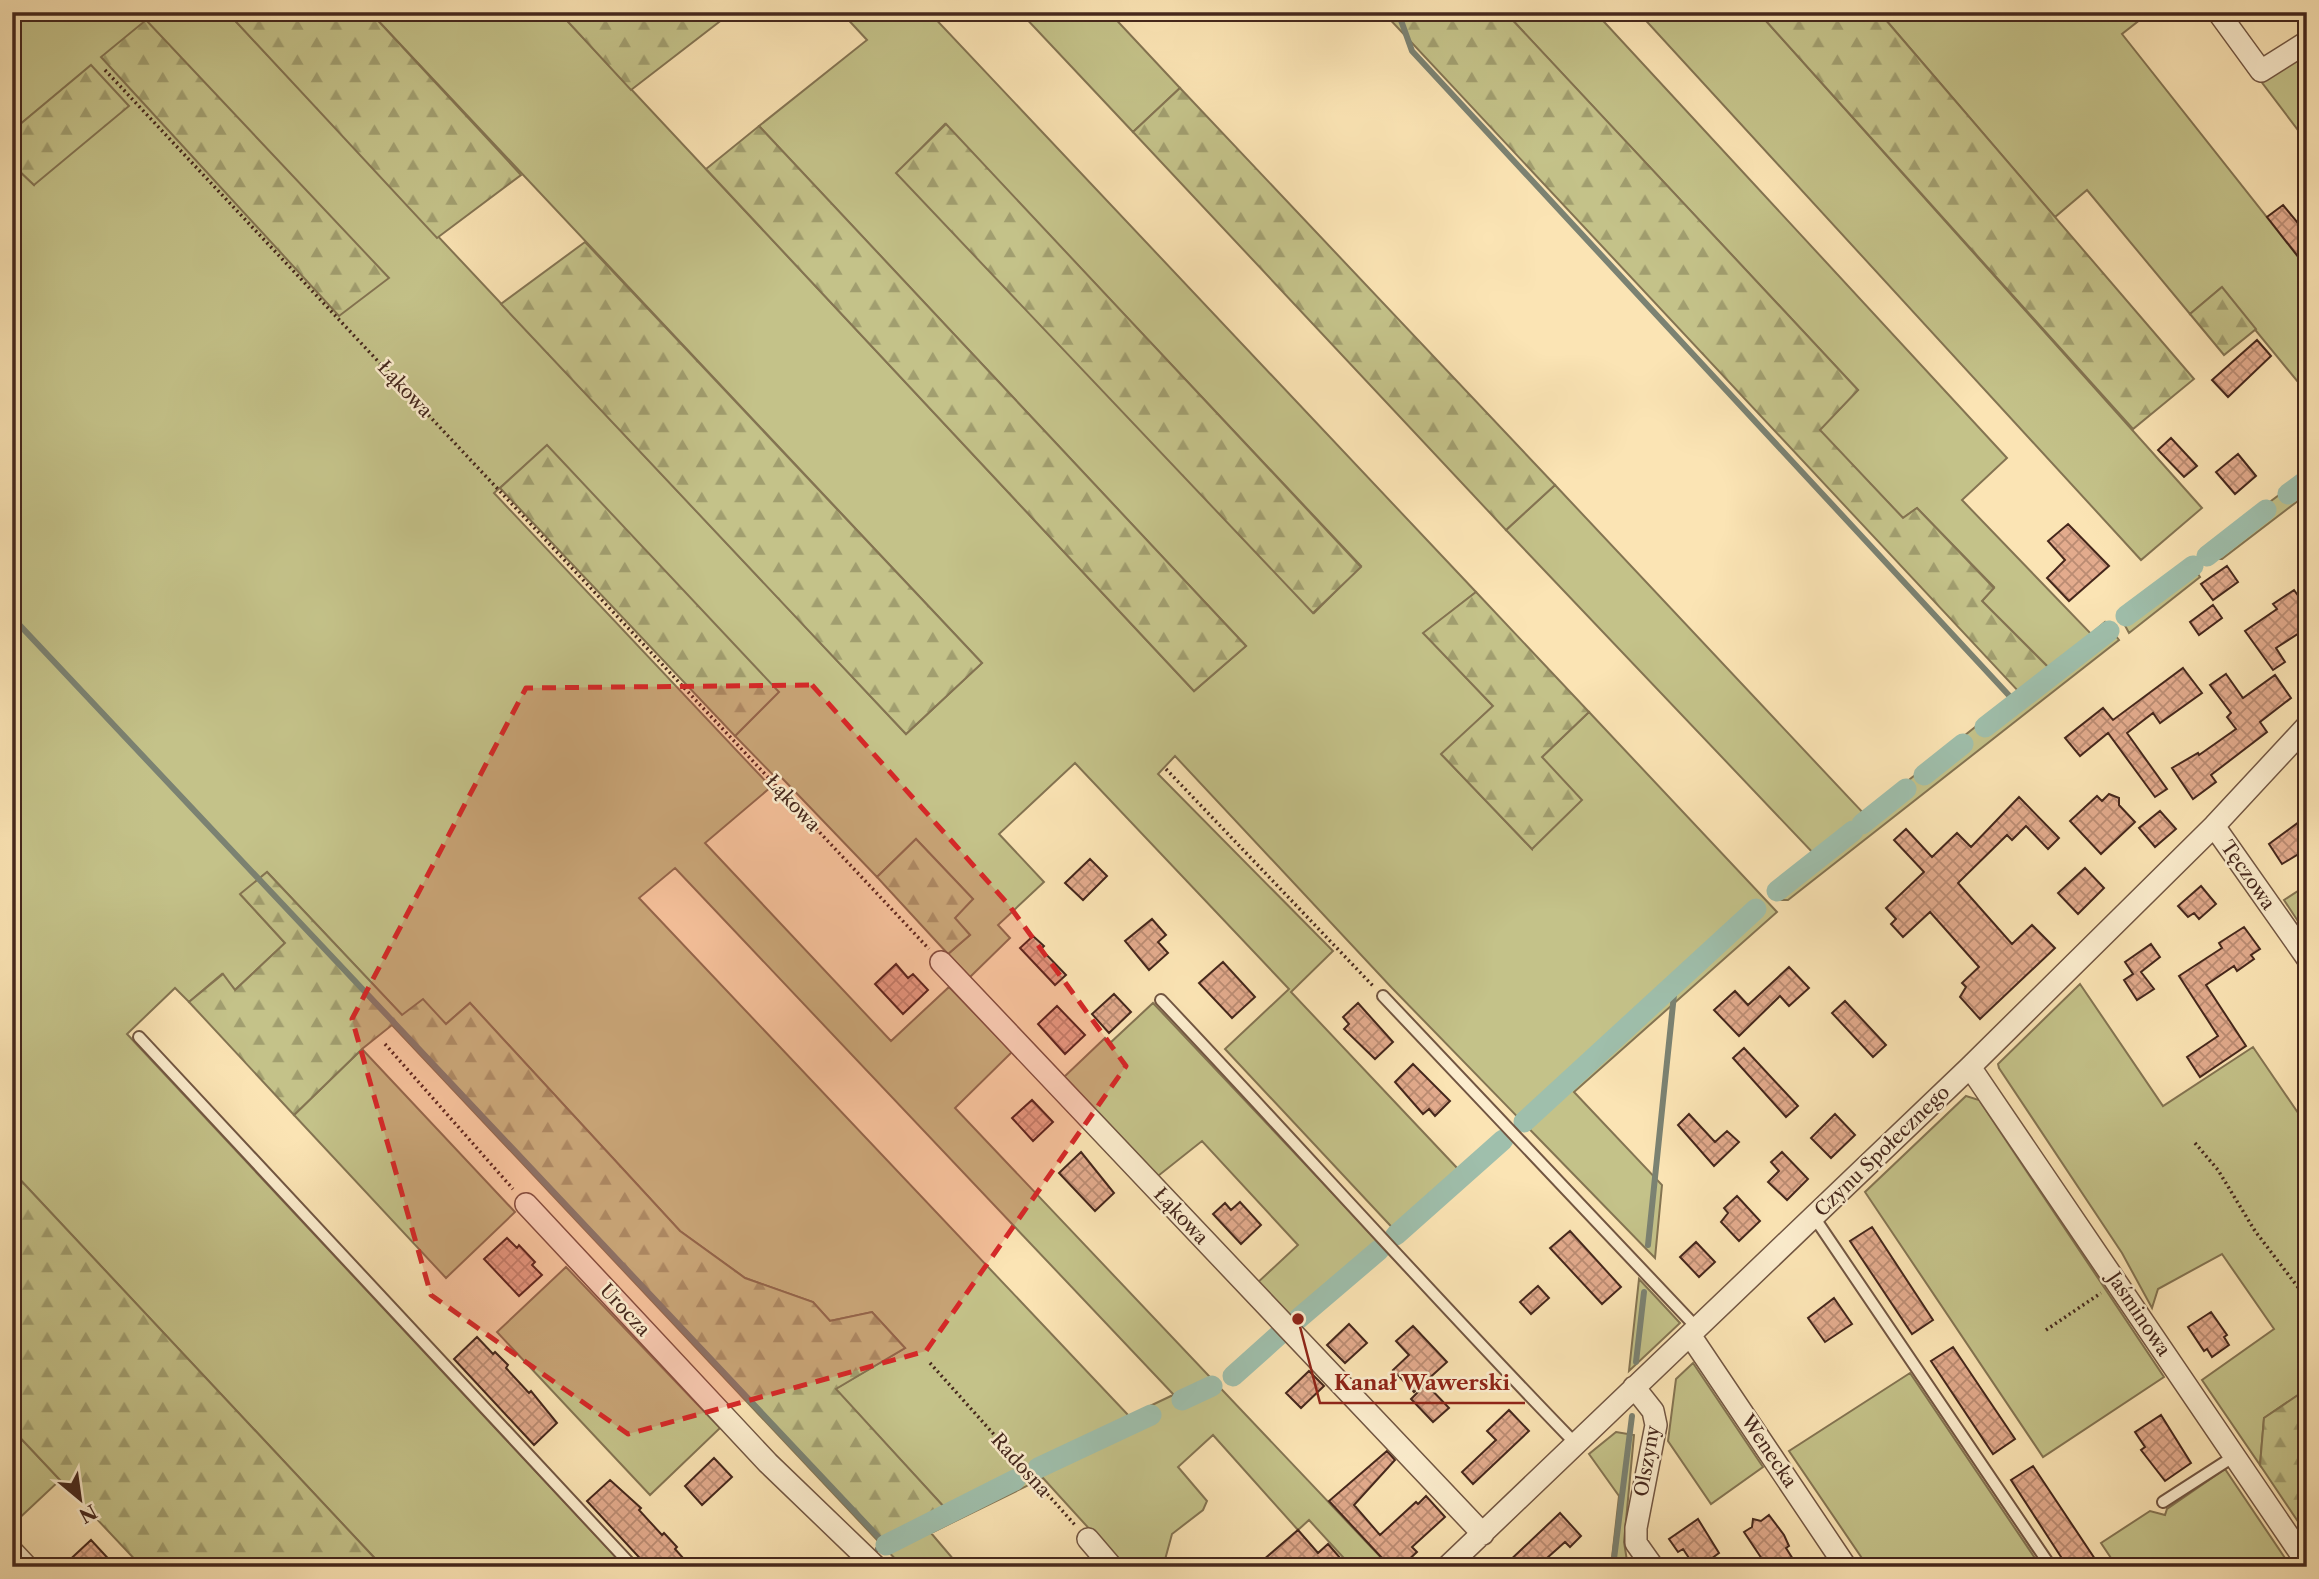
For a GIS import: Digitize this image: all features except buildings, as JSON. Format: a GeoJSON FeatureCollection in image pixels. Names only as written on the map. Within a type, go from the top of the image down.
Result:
{"type":"FeatureCollection","features":[{"type":"Feature","properties":{"kind":"street"},"geometry":{"type":"LineString","coordinates":[[2218,12],[2261,71],[2307,42]]}},
{"type":"Feature","properties":{"kind":"street","name":"Czynu Społecznego"},"geometry":{"type":"LineString","coordinates":[[1447,1567],[1970,1066],[2214,826],[2307,726]]}},
{"type":"Feature","properties":{"kind":"street","name":"Tęczowa"},"geometry":{"type":"LineString","coordinates":[[2214,826],[2307,958]]}},
{"type":"Feature","properties":{"kind":"street","name":"Łąkowa"},"geometry":{"type":"LineString","coordinates":[[942,962],[1483,1534]]}},
{"type":"Feature","properties":{"kind":"street","name":"Jaśminowa"},"geometry":{"type":"LineString","coordinates":[[1970,1066],[2307,1563]]}},
{"type":"Feature","properties":{"kind":"street","name":"Urocza"},"geometry":{"type":"LineString","coordinates":[[526,1205],[768,1463],[876,1567]]}},
{"type":"Feature","properties":{"kind":"street","name":"Wenecka"},"geometry":{"type":"LineString","coordinates":[[1694,1332],[1846,1567]]}},
{"type":"Feature","properties":{"kind":"street","name":"Olszyny"},"geometry":{"type":"LineString","coordinates":[[1634,1387],[1653,1411],[1656,1425],[1638,1514],[1636,1542],[1653,1567]]}},
{"type":"Feature","properties":{"kind":"street"},"geometry":{"type":"LineString","coordinates":[[1088,1539],[1112,1567]]}},
{"type":"Feature","properties":{"kind":"street"},"geometry":{"type":"LineString","coordinates":[[12,1551],[27,1567]]}},
{"type":"Feature","properties":{"kind":"lane"},"geometry":{"type":"LineString","coordinates":[[1383,996],[1694,1332]]}},
{"type":"Feature","properties":{"kind":"lane"},"geometry":{"type":"LineString","coordinates":[[1161,1000],[1325,1174],[1428,1291],[1575,1443]]}},
{"type":"Feature","properties":{"kind":"lane"},"geometry":{"type":"LineString","coordinates":[[139,1037],[634,1567]]}},
{"type":"Feature","properties":{"kind":"lane"},"geometry":{"type":"LineString","coordinates":[[1814,1217],[2051,1567]]}},
{"type":"Feature","properties":{"kind":"lane"},"geometry":{"type":"LineString","coordinates":[[2163,1502],[2236,1455]]}},
{"type":"Feature","properties":{"kind":"path","name":"Łąkowa"},"geometry":{"type":"LineString","coordinates":[[105,70],[942,962]]}},
{"type":"Feature","properties":{"kind":"path"},"geometry":{"type":"LineString","coordinates":[[1166,769],[1383,996]]}},
{"type":"Feature","properties":{"kind":"path"},"geometry":{"type":"LineString","coordinates":[[384,1044],[526,1205]]}},
{"type":"Feature","properties":{"kind":"path"},"geometry":{"type":"LineString","coordinates":[[2195,1143],[2218,1170],[2255,1231],[2307,1299]]}},
{"type":"Feature","properties":{"kind":"path"},"geometry":{"type":"LineString","coordinates":[[2046,1330],[2117,1282]]}},
{"type":"Feature","properties":{"kind":"path","name":"Radosna"},"geometry":{"type":"LineString","coordinates":[[930,1363],[1088,1539]]}},
{"type":"Feature","properties":{"kind":"highlighted area"},"geometry":{"type":"Polygon","coordinates":[[[812,685],[1008,904],[1126,1066],[926,1351],[628,1434],[431,1295],[352,1019],[526,688],[812,685]]]}},
{"type":"Feature","properties":{"kind":"green space"},"geometry":{"type":"Polygon","coordinates":[[[12,12],[227,12],[906,734],[982,663],[370,12],[559,12],[1194,691],[1246,646],[759,126],[867,40],[841,12],[929,12],[1476,592],[1424,633],[1493,706],[1442,755],[1532,849],[1541,758],[1589,712],[1777,912],[1574,1092],[1662,1185],[1655,1258],[1392,988],[1175,756],[1158,774],[1333,951],[1291,992],[1459,1170],[1501,1132],[1511,1143],[1402,1238],[1225,1049],[1289,989],[1075,763],[999,834],[1044,882],[998,925],[1010,938],[970,977],[948,954],[970,935],[954,918],[973,899],[916,839],[877,877],[780,776],[777,779],[735,736],[778,692],[547,446],[494,493],[771,787],[705,843],[891,1041],[949,987],[1012,1052],[955,1108],[1390,1567],[1352,1567],[1309,1520],[1298,1530],[1213,1435],[1178,1467],[1207,1501],[1203,1510],[1172,1534],[1163,1567],[1124,1567],[1043,1478],[931,1533],[960,1567],[903,1567],[878,1541],[944,1507],[835,1389],[905,1348],[872,1312],[830,1321],[813,1302],[745,1278],[680,1231],[470,1003],[446,1024],[402,1015],[267,872],[241,895],[285,943],[235,990],[222,974],[189,1002],[175,988],[127,1034],[625,1567],[383,1567],[12,1171],[12,164],[34,185],[91,66],[12,131],[12,12]],[[945,124],[897,173],[1314,613],[1361,566],[945,124]],[[675,868],[639,898],[1129,1416],[1173,1395],[1173,1394],[675,868]]]}},
{"type":"Feature","properties":{"kind":"green space"},"geometry":{"type":"Polygon","coordinates":[[[227,12],[370,12],[521,175],[437,238],[227,12]]]}},
{"type":"Feature","properties":{"kind":"green space"},"geometry":{"type":"Polygon","coordinates":[[[559,12],[732,12],[631,90],[559,12]]]}},
{"type":"Feature","properties":{"kind":"green space"},"geometry":{"type":"Polygon","coordinates":[[[1020,12],[1109,12],[1180,88],[1133,132],[1020,12]]]}},
{"type":"Feature","properties":{"kind":"green space"},"geometry":{"type":"Polygon","coordinates":[[[1383,12],[1505,12],[1858,390],[1820,430],[1903,518],[1917,508],[1994,588],[1982,601],[2049,668],[2019,692],[1383,12]]]}},
{"type":"Feature","properties":{"kind":"green space"},"geometry":{"type":"Polygon","coordinates":[[[1505,12],[1595,12],[2007,458],[1962,500],[2091,634],[2105,622],[2119,640],[1788,900],[1781,900],[1776,888],[1815,855],[1506,530],[1555,485],[1865,815],[2049,668],[1982,601],[1994,587],[1917,508],[1903,518],[1819,430],[1858,390],[1505,12]]]}},
{"type":"Feature","properties":{"kind":"green space"},"geometry":{"type":"Polygon","coordinates":[[[1638,12],[1758,12],[2202,508],[2141,560],[1638,12]]]}},
{"type":"Feature","properties":{"kind":"green space"},"geometry":{"type":"Polygon","coordinates":[[[1758,12],[1879,12],[2194,379],[2133,429],[1758,12]]]}},
{"type":"Feature","properties":{"kind":"green space"},"geometry":{"type":"Polygon","coordinates":[[[1879,12],[2150,12],[2122,34],[2307,268],[2307,393],[2221,288],[2190,314],[2087,190],[2055,217],[1879,12]]]}},
{"type":"Feature","properties":{"kind":"green space"},"geometry":{"type":"Polygon","coordinates":[[[146,20],[389,278],[339,316],[101,57],[146,20]]]}},
{"type":"Feature","properties":{"kind":"green space"},"geometry":{"type":"Polygon","coordinates":[[[2307,49],[2307,142],[2260,80],[2307,49]]]}},
{"type":"Feature","properties":{"kind":"green space"},"geometry":{"type":"Polygon","coordinates":[[[91,65],[129,106],[34,185],[12,164],[12,131],[91,65]]]}},
{"type":"Feature","properties":{"kind":"green space"},"geometry":{"type":"Polygon","coordinates":[[[1180,88],[1555,485],[1506,530],[1133,132],[1180,88]]]}},
{"type":"Feature","properties":{"kind":"green space"},"geometry":{"type":"Polygon","coordinates":[[[946,124],[1361,567],[1313,613],[896,173],[946,124]]]}},
{"type":"Feature","properties":{"kind":"green space"},"geometry":{"type":"Polygon","coordinates":[[[759,126],[1246,646],[1194,691],[706,169],[759,126]]]}},
{"type":"Feature","properties":{"kind":"green space"},"geometry":{"type":"Polygon","coordinates":[[[585,242],[982,663],[906,734],[501,304],[585,242]]]}},
{"type":"Feature","properties":{"kind":"green space"},"geometry":{"type":"Polygon","coordinates":[[[2222,287],[2256,329],[2224,355],[2190,314],[2222,287]]]}},
{"type":"Feature","properties":{"kind":"green space"},"geometry":{"type":"Polygon","coordinates":[[[547,445],[779,692],[735,736],[500,488],[547,445]]]}},
{"type":"Feature","properties":{"kind":"green space"},"geometry":{"type":"Polygon","coordinates":[[[2307,474],[2307,494],[2222,559],[2212,559],[2203,552],[2307,474]]]}},
{"type":"Feature","properties":{"kind":"green space"},"geometry":{"type":"Polygon","coordinates":[[[2190,562],[2200,577],[2129,633],[2121,618],[2190,562]]]}},
{"type":"Feature","properties":{"kind":"green space"},"geometry":{"type":"Polygon","coordinates":[[[1476,592],[1589,712],[1542,757],[1582,800],[1532,849],[1441,754],[1493,706],[1423,633],[1476,592]]]}},
{"type":"Feature","properties":{"kind":"green space"},"geometry":{"type":"Polygon","coordinates":[[[916,839],[973,899],[955,918],[970,935],[948,954],[877,877],[916,839]]]}},
{"type":"Feature","properties":{"kind":"green space"},"geometry":{"type":"Polygon","coordinates":[[[267,872],[402,1015],[423,999],[446,1024],[470,1003],[680,1231],[745,1278],[813,1302],[830,1321],[872,1312],[905,1348],[836,1389],[945,1508],[878,1541],[392,1025],[362,1049],[294,1115],[189,1002],[223,974],[235,990],[285,943],[240,894],[267,872]]]}},
{"type":"Feature","properties":{"kind":"green space"},"geometry":{"type":"Polygon","coordinates":[[[2307,885],[2307,935],[2284,900],[2307,885]]]}},
{"type":"Feature","properties":{"kind":"green space"},"geometry":{"type":"Polygon","coordinates":[[[2080,984],[2163,1106],[2253,1047],[2307,1126],[2307,1389],[2264,1418],[2260,1465],[2202,1380],[2274,1329],[2222,1254],[2158,1289],[2152,1308],[2122,1253],[1999,1068],[1998,1064],[2080,984]]]}},
{"type":"Feature","properties":{"kind":"green space"},"geometry":{"type":"Polygon","coordinates":[[[1153,1003],[1387,1251],[1298,1328],[1255,1285],[1298,1245],[1202,1141],[1158,1176],[1064,1077],[1105,1038],[1110,1043],[1153,1003]]]}},
{"type":"Feature","properties":{"kind":"green space"},"geometry":{"type":"Polygon","coordinates":[[[362,1049],[515,1212],[446,1278],[294,1115],[362,1049]]]}},
{"type":"Feature","properties":{"kind":"green space"},"geometry":{"type":"Polygon","coordinates":[[[1966,1096],[1979,1100],[2164,1377],[2043,1457],[1865,1192],[1966,1096]]]}},
{"type":"Feature","properties":{"kind":"green space"},"geometry":{"type":"Polygon","coordinates":[[[12,1171],[383,1567],[142,1567],[12,1429],[12,1171]]]}},
{"type":"Feature","properties":{"kind":"green space"},"geometry":{"type":"Polygon","coordinates":[[[566,1267],[720,1428],[650,1495],[497,1332],[566,1267]]]}},
{"type":"Feature","properties":{"kind":"green space"},"geometry":{"type":"Polygon","coordinates":[[[1639,1279],[1680,1323],[1629,1371],[1639,1279]]]}},
{"type":"Feature","properties":{"kind":"green space"},"geometry":{"type":"Polygon","coordinates":[[[1693,1363],[1763,1467],[1711,1504],[1668,1441],[1676,1379],[1693,1363]]]}},
{"type":"Feature","properties":{"kind":"green space"},"geometry":{"type":"Polygon","coordinates":[[[1910,1373],[2041,1567],[1868,1567],[1789,1451],[1910,1373]]]}},
{"type":"Feature","properties":{"kind":"green space"},"geometry":{"type":"Polygon","coordinates":[[[2307,1389],[2307,1535],[2260,1465],[2264,1418],[2307,1389]]]}},
{"type":"Feature","properties":{"kind":"green space"},"geometry":{"type":"Polygon","coordinates":[[[12,1429],[60,1480],[12,1525],[12,1429]]]}},
{"type":"Feature","properties":{"kind":"green space"},"geometry":{"type":"Polygon","coordinates":[[[1616,1432],[1634,1435],[1624,1542],[1628,1567],[1611,1567],[1619,1496],[1589,1454],[1616,1432]]]}},
{"type":"Feature","properties":{"kind":"green space"},"geometry":{"type":"Polygon","coordinates":[[[2225,1469],[2291,1567],[2117,1567],[2101,1543],[2150,1511],[2165,1515],[2167,1509],[2225,1469]]]}},
{"type":"Feature","properties":{"kind":"waterway"},"geometry":{"type":"LineString","coordinates":[[1398,12],[1412,51],[2016,703]]}},
{"type":"Feature","properties":{"kind":"waterway"},"geometry":{"type":"LineString","coordinates":[[2288,494],[2307,480]]}},
{"type":"Feature","properties":{"kind":"waterway"},"geometry":{"type":"LineString","coordinates":[[2207,556],[2266,510]]}},
{"type":"Feature","properties":{"kind":"waterway"},"geometry":{"type":"LineString","coordinates":[[2126,616],[2193,566]]}},
{"type":"Feature","properties":{"kind":"waterway"},"geometry":{"type":"LineString","coordinates":[[12,617],[886,1545],[878,1549]]}},
{"type":"Feature","properties":{"kind":"waterway"},"geometry":{"type":"LineString","coordinates":[[1985,727],[2109,631]]}},
{"type":"Feature","properties":{"kind":"waterway"},"geometry":{"type":"LineString","coordinates":[[1924,775],[1963,744]]}},
{"type":"Feature","properties":{"kind":"waterway"},"geometry":{"type":"LineString","coordinates":[[1862,824],[1906,789]]}},
{"type":"Feature","properties":{"kind":"waterway"},"geometry":{"type":"LineString","coordinates":[[1777,891],[1853,831]]}},
{"type":"Feature","properties":{"kind":"waterway"},"geometry":{"type":"LineString","coordinates":[[1524,1122],[1756,909]]}},
{"type":"Feature","properties":{"kind":"waterway"},"geometry":{"type":"LineString","coordinates":[[1648,1245],[1675,985]]}},
{"type":"Feature","properties":{"kind":"waterway"},"geometry":{"type":"LineString","coordinates":[[1396,1235],[1503,1140]]}},
{"type":"Feature","properties":{"kind":"waterway"},"geometry":{"type":"LineString","coordinates":[[1298,1319],[1379,1250]]}},
{"type":"Feature","properties":{"kind":"waterway"},"geometry":{"type":"LineString","coordinates":[[1636,1362],[1644,1292]]}},
{"type":"Feature","properties":{"kind":"waterway"},"geometry":{"type":"LineString","coordinates":[[1233,1376],[1281,1333]]}},
{"type":"Feature","properties":{"kind":"waterway"},"geometry":{"type":"LineString","coordinates":[[1182,1400],[1212,1386]]}},
{"type":"Feature","properties":{"kind":"waterway"},"geometry":{"type":"LineString","coordinates":[[1038,1468],[1151,1415]]}},
{"type":"Feature","properties":{"kind":"waterway"},"geometry":{"type":"LineString","coordinates":[[1613,1567],[1632,1416]]}},
{"type":"Feature","properties":{"kind":"waterway"},"geometry":{"type":"LineString","coordinates":[[886,1545],[1015,1480]]}},
{"type":"Feature","properties":{"kind":"waterway"},"geometry":{"type":"LineString","coordinates":[[843,1567],[851,1563]]}},
{"type":"Feature","properties":{"kind":"place","name":"Kanał Wawerski"},"geometry":{"type":"Point","coordinates":[1298,1319]}}]}
